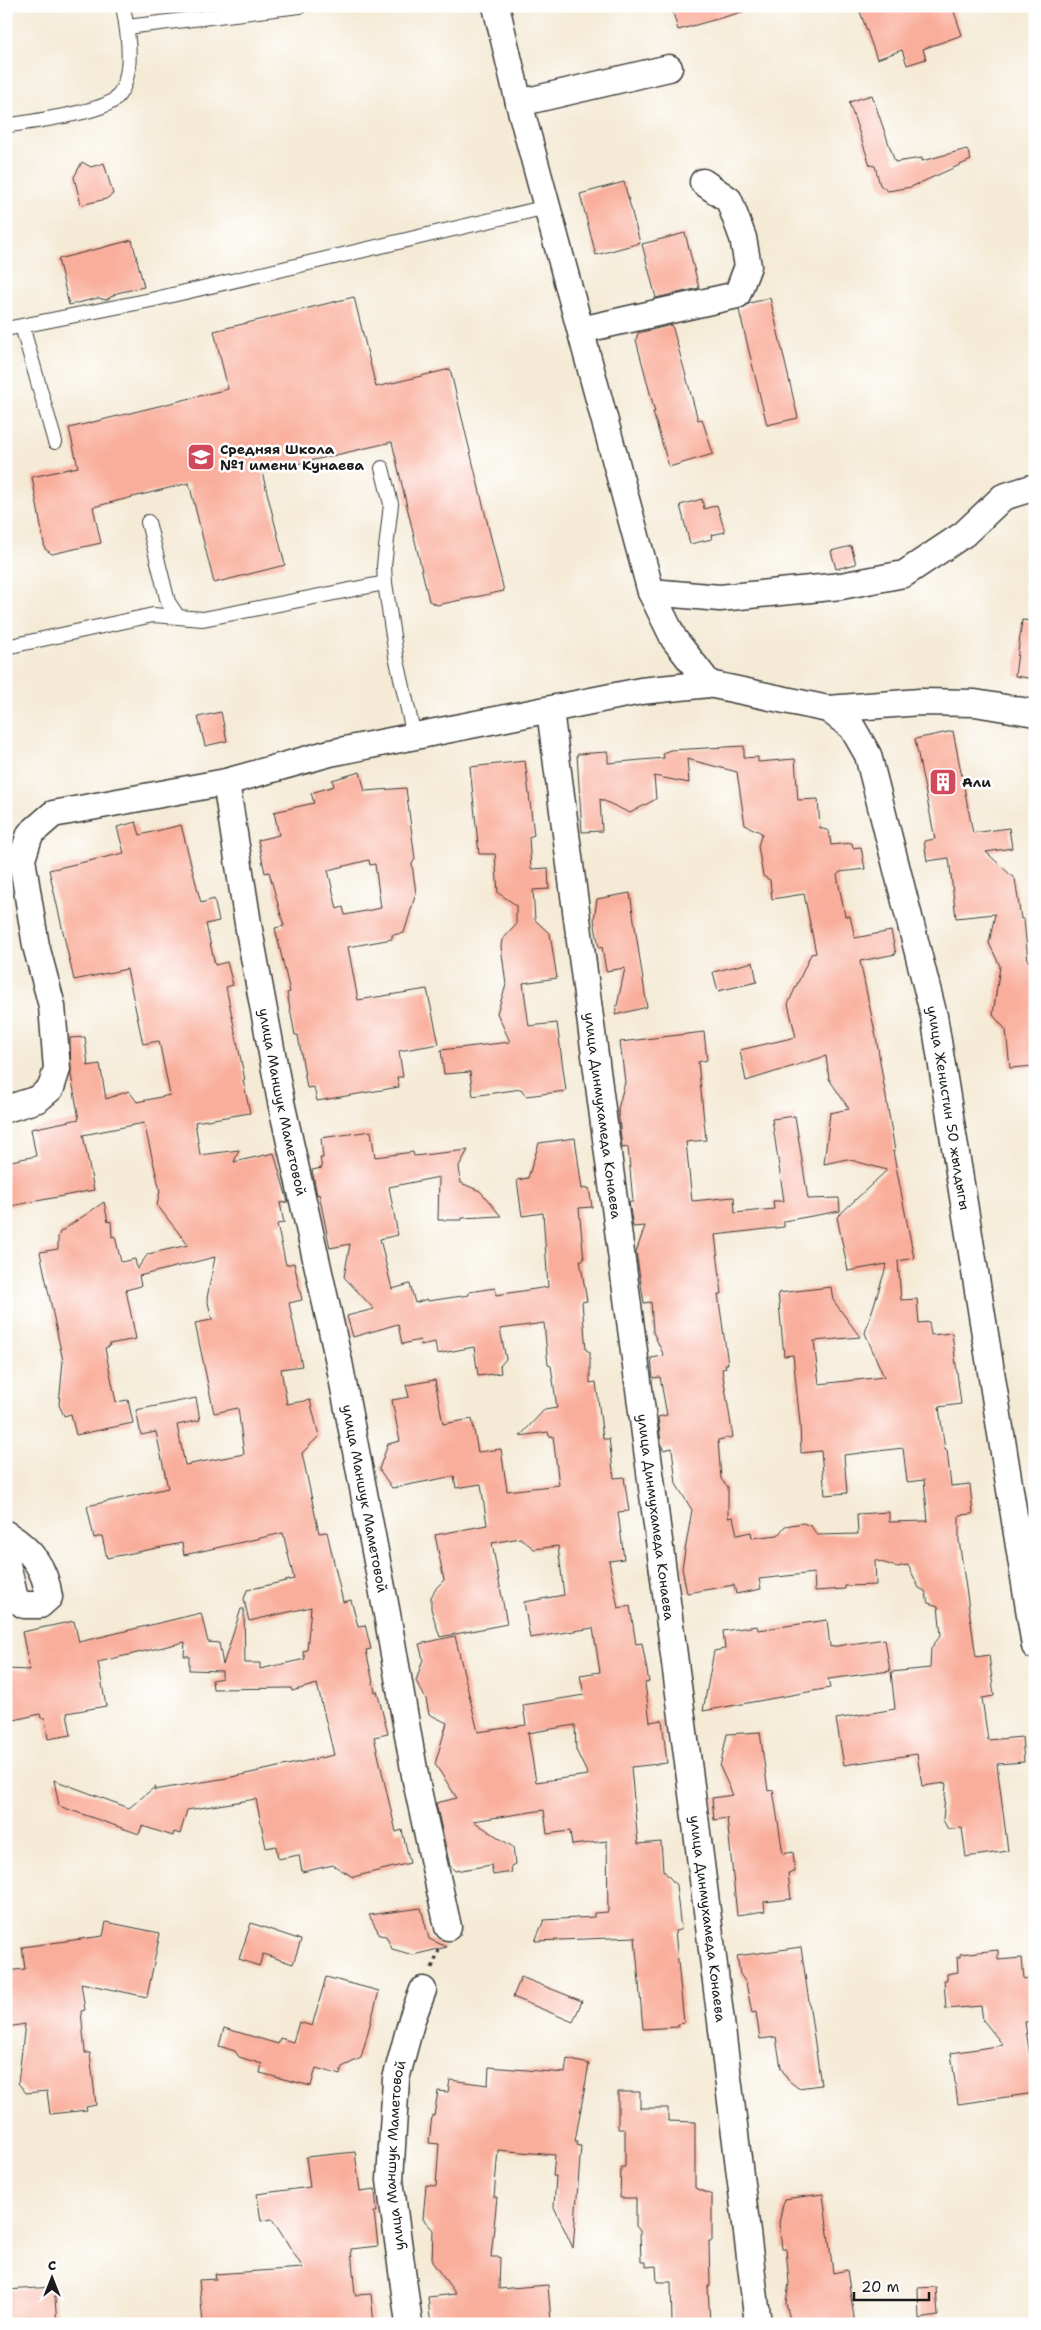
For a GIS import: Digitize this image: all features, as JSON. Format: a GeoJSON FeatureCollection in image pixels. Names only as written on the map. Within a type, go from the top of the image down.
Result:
{"type":"FeatureCollection","features":[{"type":"Feature","properties":{"kind":"street"},"geometry":{"type":"LineString","coordinates":[[496,6],[519,103],[651,592],[674,639],[710,684]]}},
{"type":"Feature","properties":{"kind":"street"},"geometry":{"type":"LineString","coordinates":[[519,103],[669,68]]}},
{"type":"Feature","properties":{"kind":"street"},"geometry":{"type":"LineString","coordinates":[[581,330],[736,295],[748,266],[743,238],[729,200],[703,182]]}},
{"type":"Feature","properties":{"kind":"street"},"geometry":{"type":"LineString","coordinates":[[651,592],[720,598],[841,586],[904,574],[964,534],[1003,497],[1035,486]]}},
{"type":"Feature","properties":{"kind":"street","name":"улица Женистин 50 жылдыгы"},"geometry":{"type":"LineString","coordinates":[[226,782],[330,753],[641,691],[710,684],[828,709],[852,727],[868,755],[934,1016],[1035,1646]]}},
{"type":"Feature","properties":{"kind":"street"},"geometry":{"type":"LineString","coordinates":[[828,709],[920,702],[975,703],[1035,713]]}},
{"type":"Feature","properties":{"kind":"street","name":"улица Динмухамеда Конаева"},"geometry":{"type":"LineString","coordinates":[[550,710],[640,1412],[704,1881],[758,2324]]}},
{"type":"Feature","properties":{"kind":"street"},"geometry":{"type":"LineString","coordinates":[[6,1109],[38,1099],[51,1088],[57,1069],[52,1006],[36,946],[22,859],[30,834],[53,814],[226,782]]}},
{"type":"Feature","properties":{"kind":"street","name":"улица Маншук Маметовой"},"geometry":{"type":"LineString","coordinates":[[226,782],[249,930],[281,1102],[339,1362],[387,1614],[416,1781],[448,1927]]}},
{"type":"Feature","properties":{"kind":"street"},"geometry":{"type":"LineString","coordinates":[[6,1534],[19,1542],[37,1562],[46,1579],[49,1597],[40,1605],[24,1605],[15,1600],[6,1560]]}},
{"type":"Feature","properties":{"kind":"street","name":"улица Маншук Маметовой"},"geometry":{"type":"LineString","coordinates":[[409,2324],[391,2171],[396,2079],[412,2019],[423,1990]]}},
{"type":"Feature","properties":{"kind":"lane"},"geometry":{"type":"LineString","coordinates":[[6,126],[88,111],[114,100],[126,83],[129,54],[123,6]]}},
{"type":"Feature","properties":{"kind":"lane"},"geometry":{"type":"LineString","coordinates":[[127,27],[262,8],[300,6]]}},
{"type":"Feature","properties":{"kind":"lane"},"geometry":{"type":"LineString","coordinates":[[6,329],[151,300],[547,207]]}},
{"type":"Feature","properties":{"kind":"lane"},"geometry":{"type":"LineString","coordinates":[[22,326],[55,442]]}},
{"type":"Feature","properties":{"kind":"lane"},"geometry":{"type":"LineString","coordinates":[[382,468],[391,504],[384,566],[385,583],[396,656],[414,736]]}},
{"type":"Feature","properties":{"kind":"lane"},"geometry":{"type":"LineString","coordinates":[[148,522],[168,602],[178,617]]}},
{"type":"Feature","properties":{"kind":"lane"},"geometry":{"type":"LineString","coordinates":[[6,647],[152,614],[203,619],[385,583]]}},
{"type":"Feature","properties":{"kind":"path"},"geometry":{"type":"LineString","coordinates":[[423,1990],[448,1927]]}},
{"type":"Feature","properties":{"kind":"building"},"geometry":{"type":"Polygon","coordinates":[[[671,6],[741,6],[742,12],[678,30],[671,6]]]}},
{"type":"Feature","properties":{"kind":"building"},"geometry":{"type":"Polygon","coordinates":[[[858,6],[952,6],[962,35],[923,49],[926,59],[907,65],[902,50],[877,59],[858,6]]]}},
{"type":"Feature","properties":{"kind":"building"},"geometry":{"type":"Polygon","coordinates":[[[872,95],[895,162],[922,158],[922,161],[967,149],[971,160],[911,187],[888,191],[880,185],[875,166],[870,165],[849,102],[872,95]]]}},
{"type":"Feature","properties":{"kind":"building"},"geometry":{"type":"Polygon","coordinates":[[[82,162],[91,167],[104,163],[113,194],[106,199],[81,205],[74,177],[82,162]]]}},
{"type":"Feature","properties":{"kind":"building"},"geometry":{"type":"Polygon","coordinates":[[[624,182],[640,243],[596,255],[580,194],[624,182]]]}},
{"type":"Feature","properties":{"kind":"building"},"geometry":{"type":"Polygon","coordinates":[[[685,233],[699,288],[656,298],[642,244],[685,233]]]}},
{"type":"Feature","properties":{"kind":"building"},"geometry":{"type":"Polygon","coordinates":[[[132,240],[144,287],[117,293],[106,300],[98,298],[69,305],[58,259],[132,240]]]}},
{"type":"Feature","properties":{"kind":"building","name":"Средняя Школа №1 имени Кунаева"},"geometry":{"type":"Polygon","coordinates":[[[354,297],[376,387],[450,369],[504,591],[437,605],[429,601],[392,442],[262,472],[285,565],[214,583],[189,483],[93,507],[101,543],[52,554],[45,549],[32,477],[78,467],[69,428],[228,389],[214,331],[354,297]]]}},
{"type":"Feature","properties":{"kind":"building"},"geometry":{"type":"Polygon","coordinates":[[[770,298],[798,418],[767,425],[739,310],[750,303],[770,298]]]}},
{"type":"Feature","properties":{"kind":"building"},"geometry":{"type":"Polygon","coordinates":[[[672,325],[698,420],[702,419],[713,454],[669,467],[653,412],[655,412],[636,340],[638,333],[672,325]]]}},
{"type":"Feature","properties":{"kind":"building"},"geometry":{"type":"Polygon","coordinates":[[[702,499],[704,509],[717,505],[725,532],[711,535],[712,539],[690,544],[680,505],[702,499]]]}},
{"type":"Feature","properties":{"kind":"building"},"geometry":{"type":"Polygon","coordinates":[[[851,546],[856,564],[836,569],[831,551],[851,546]]]}},
{"type":"Feature","properties":{"kind":"building"},"geometry":{"type":"Polygon","coordinates":[[[1022,620],[1035,621],[1035,679],[1015,676],[1022,620]]]}},
{"type":"Feature","properties":{"kind":"building"},"geometry":{"type":"Polygon","coordinates":[[[221,712],[227,741],[205,746],[198,717],[221,712]]]}},
{"type":"Feature","properties":{"kind":"building"},"geometry":{"type":"Polygon","coordinates":[[[953,731],[973,833],[1009,828],[1012,848],[986,852],[1015,879],[1021,919],[1024,919],[1028,961],[1035,961],[1035,1066],[1010,1068],[1006,1030],[993,1015],[1000,966],[989,943],[995,914],[956,918],[949,858],[927,861],[924,841],[935,839],[915,739],[953,731]]]}},
{"type":"Feature","properties":{"kind":"building"},"geometry":{"type":"Polygon","coordinates":[[[744,746],[744,758],[758,757],[758,762],[795,759],[798,800],[818,799],[820,828],[829,831],[831,845],[852,843],[853,848],[861,847],[865,869],[840,872],[837,875],[845,916],[850,916],[855,938],[891,931],[896,954],[860,961],[876,1037],[895,1151],[893,1151],[914,1258],[898,1261],[901,1300],[917,1299],[919,1323],[929,1322],[931,1335],[952,1333],[961,1404],[939,1407],[951,1486],[970,1484],[973,1514],[959,1515],[959,1540],[976,1657],[989,1655],[994,1696],[982,1698],[988,1740],[1022,1737],[1024,1762],[997,1764],[1008,1851],[966,1857],[962,1828],[948,1829],[943,1820],[946,1783],[922,1786],[917,1754],[844,1765],[836,1719],[895,1709],[891,1672],[930,1668],[931,1648],[941,1635],[938,1606],[928,1603],[925,1591],[919,1588],[908,1565],[897,1567],[875,1560],[876,1585],[845,1586],[845,1589],[815,1591],[814,1573],[759,1579],[761,1589],[736,1594],[734,1585],[687,1593],[682,1568],[692,1510],[676,1484],[672,1448],[663,1450],[661,1442],[658,1417],[667,1415],[660,1377],[653,1378],[651,1358],[664,1356],[653,1332],[651,1302],[644,1303],[636,1252],[645,1226],[633,1227],[629,1202],[633,1202],[628,1147],[622,1148],[618,1109],[625,1082],[620,1042],[704,1032],[707,1060],[698,1062],[706,1140],[686,1142],[692,1201],[734,1197],[735,1213],[774,1209],[773,1201],[784,1201],[772,1119],[795,1116],[808,1199],[839,1198],[840,1211],[784,1221],[784,1227],[715,1235],[722,1294],[718,1294],[728,1364],[725,1364],[726,1368],[722,1369],[733,1437],[718,1440],[721,1479],[728,1487],[728,1518],[733,1517],[737,1535],[751,1532],[752,1538],[778,1535],[785,1526],[803,1523],[811,1526],[817,1535],[858,1534],[857,1514],[889,1512],[889,1522],[928,1521],[924,1480],[907,1482],[903,1448],[844,1455],[847,1493],[825,1495],[821,1451],[801,1453],[793,1355],[784,1356],[778,1293],[831,1287],[833,1300],[860,1337],[814,1341],[819,1384],[884,1377],[865,1333],[887,1264],[848,1271],[837,1217],[887,1170],[847,1159],[824,1164],[830,1113],[849,1109],[829,1079],[826,1056],[746,1081],[740,1050],[796,1037],[788,1004],[811,954],[816,953],[804,894],[772,899],[770,880],[763,876],[758,846],[762,833],[745,825],[737,772],[687,759],[689,783],[654,776],[656,799],[630,813],[600,799],[602,831],[582,832],[577,754],[608,752],[608,763],[664,758],[663,753],[670,750],[744,746]]]}},
{"type":"Feature","properties":{"kind":"building"},"geometry":{"type":"Polygon","coordinates":[[[525,761],[534,835],[529,837],[531,869],[548,868],[549,889],[533,890],[535,920],[550,934],[557,978],[523,983],[529,1026],[557,1023],[566,1091],[526,1096],[521,1089],[473,1096],[470,1072],[444,1074],[441,1050],[510,1042],[497,1013],[506,985],[501,946],[502,940],[516,925],[516,905],[498,893],[495,854],[479,854],[470,767],[525,761]]]}},
{"type":"Feature","properties":{"kind":"building"},"geometry":{"type":"Polygon","coordinates":[[[360,772],[365,791],[406,788],[415,859],[412,864],[416,893],[404,933],[392,935],[392,939],[348,947],[358,1000],[427,989],[439,1044],[399,1051],[403,1077],[397,1077],[399,1087],[317,1101],[314,1087],[307,1088],[298,1035],[295,1035],[287,993],[290,992],[275,928],[284,926],[269,872],[265,873],[258,840],[279,835],[274,812],[314,803],[311,793],[334,786],[332,780],[360,772]],[[369,860],[328,870],[337,909],[343,907],[345,915],[381,908],[375,864],[370,865],[369,860]]]}},
{"type":"Feature","properties":{"kind":"building"},"geometry":{"type":"Polygon","coordinates":[[[136,822],[140,835],[181,825],[201,903],[214,899],[219,921],[206,924],[215,965],[227,962],[233,985],[226,987],[250,1113],[195,1122],[200,1155],[239,1150],[234,1162],[274,1153],[288,1202],[280,1203],[284,1223],[277,1224],[286,1265],[294,1263],[302,1300],[289,1303],[302,1366],[281,1369],[287,1404],[310,1400],[319,1436],[302,1453],[319,1533],[327,1532],[343,1602],[351,1600],[358,1626],[365,1625],[371,1649],[366,1650],[375,1692],[377,1691],[388,1734],[374,1737],[396,1832],[402,1830],[410,1863],[353,1877],[333,1865],[302,1872],[299,1855],[278,1859],[276,1846],[266,1848],[256,1799],[187,1810],[180,1834],[174,1832],[173,1836],[142,1826],[139,1834],[59,1806],[54,1780],[129,1808],[156,1786],[154,1790],[227,1778],[334,1755],[317,1684],[292,1691],[291,1688],[213,1689],[212,1680],[222,1678],[222,1671],[189,1670],[189,1656],[184,1656],[185,1642],[98,1662],[106,1706],[67,1713],[71,1735],[48,1739],[45,1718],[41,1718],[40,1714],[6,1722],[6,1669],[30,1670],[22,1632],[74,1621],[79,1642],[201,1613],[208,1642],[219,1643],[223,1665],[241,1609],[244,1609],[245,1663],[260,1663],[260,1669],[305,1659],[303,1651],[307,1650],[311,1607],[249,1621],[244,1599],[247,1590],[294,1579],[283,1533],[184,1555],[182,1543],[107,1558],[102,1536],[94,1538],[87,1506],[168,1488],[156,1432],[141,1435],[136,1410],[196,1398],[200,1420],[177,1425],[185,1465],[244,1454],[238,1408],[214,1413],[195,1323],[212,1320],[207,1298],[215,1257],[139,1276],[141,1286],[126,1290],[136,1339],[109,1344],[110,1346],[105,1348],[116,1402],[128,1400],[133,1423],[76,1435],[71,1414],[64,1416],[59,1405],[63,1361],[40,1252],[58,1249],[60,1232],[104,1202],[108,1222],[111,1221],[112,1237],[115,1236],[121,1262],[135,1259],[137,1269],[148,1254],[188,1245],[157,1205],[160,1191],[144,1123],[83,1135],[94,1190],[6,1207],[6,1162],[36,1156],[31,1129],[79,1119],[71,1075],[70,1038],[85,1037],[88,1066],[100,1064],[106,1099],[129,1091],[137,1102],[170,1095],[159,1041],[143,1044],[127,969],[74,980],[49,870],[124,853],[117,827],[136,822]]]}},
{"type":"Feature","properties":{"kind":"building"},"geometry":{"type":"Polygon","coordinates":[[[630,893],[647,1007],[615,1015],[625,968],[606,971],[602,947],[599,948],[594,920],[597,899],[630,893]]]}},
{"type":"Feature","properties":{"kind":"building"},"geometry":{"type":"Polygon","coordinates":[[[753,962],[757,982],[718,991],[713,972],[753,962]]]}},
{"type":"Feature","properties":{"kind":"building"},"geometry":{"type":"Polygon","coordinates":[[[371,1131],[375,1157],[413,1152],[414,1156],[468,1150],[459,1166],[461,1183],[480,1191],[501,1216],[462,1218],[462,1220],[438,1220],[439,1177],[389,1187],[398,1235],[380,1239],[392,1289],[410,1284],[415,1303],[427,1299],[428,1301],[469,1295],[469,1292],[495,1288],[496,1295],[548,1287],[543,1213],[522,1216],[517,1180],[528,1178],[539,1143],[575,1138],[582,1189],[589,1188],[592,1207],[579,1208],[584,1260],[580,1260],[587,1301],[582,1302],[586,1350],[590,1352],[590,1383],[596,1382],[603,1439],[609,1439],[614,1478],[624,1477],[629,1511],[618,1512],[624,1559],[609,1561],[618,1608],[630,1606],[636,1644],[642,1643],[649,1682],[645,1683],[650,1722],[662,1720],[667,1763],[631,1767],[638,1844],[661,1842],[663,1870],[676,1885],[681,1930],[675,1931],[684,2023],[678,2024],[678,2027],[643,2029],[635,1937],[535,1941],[544,1920],[594,1917],[594,1913],[608,1912],[607,1841],[572,1845],[570,1831],[547,1834],[544,1810],[473,1821],[513,1847],[515,1864],[511,1866],[512,1872],[493,1875],[491,1865],[455,1871],[450,1866],[436,1803],[457,1798],[435,1764],[447,1723],[429,1714],[426,1699],[416,1681],[423,1659],[419,1644],[455,1636],[478,1732],[526,1725],[523,1705],[584,1695],[580,1675],[600,1672],[593,1628],[530,1638],[524,1602],[564,1595],[558,1546],[534,1549],[520,1538],[492,1543],[507,1624],[440,1637],[431,1609],[431,1597],[444,1580],[435,1535],[487,1525],[481,1484],[456,1488],[454,1476],[392,1488],[379,1469],[388,1444],[400,1441],[392,1400],[409,1397],[406,1385],[435,1380],[443,1424],[472,1419],[478,1452],[501,1449],[507,1491],[559,1485],[553,1436],[549,1436],[548,1432],[520,1436],[544,1410],[557,1408],[551,1366],[548,1365],[544,1323],[500,1329],[506,1359],[500,1366],[501,1373],[478,1376],[474,1347],[437,1354],[435,1342],[421,1345],[420,1340],[402,1344],[398,1324],[353,1337],[347,1316],[374,1309],[344,1277],[350,1244],[330,1248],[312,1170],[322,1168],[320,1158],[323,1158],[321,1138],[371,1131]],[[575,1725],[528,1733],[536,1782],[588,1775],[576,1750],[575,1725]]]}},
{"type":"Feature","properties":{"kind":"building"},"geometry":{"type":"Polygon","coordinates":[[[827,1620],[830,1647],[885,1639],[890,1671],[828,1679],[830,1688],[703,1711],[714,1651],[725,1649],[723,1631],[757,1626],[758,1630],[827,1620]]]}},
{"type":"Feature","properties":{"kind":"building"},"geometry":{"type":"Polygon","coordinates":[[[760,1732],[768,1791],[773,1790],[783,1854],[793,1852],[795,1872],[788,1873],[791,1899],[764,1902],[765,1911],[737,1915],[727,1818],[714,1820],[712,1798],[733,1795],[720,1767],[727,1734],[760,1732]]]}},
{"type":"Feature","properties":{"kind":"building"},"geometry":{"type":"Polygon","coordinates":[[[421,1908],[429,1939],[447,1947],[413,1955],[392,1949],[386,1936],[380,1935],[369,1915],[421,1908]]]}},
{"type":"Feature","properties":{"kind":"building"},"geometry":{"type":"Polygon","coordinates":[[[106,1922],[160,1933],[147,1997],[81,1983],[85,2010],[81,2011],[85,2053],[90,2053],[96,2105],[86,2107],[87,2110],[50,2114],[47,2091],[26,2093],[18,2083],[25,2024],[8,2027],[6,1971],[25,1969],[22,1947],[103,1936],[106,1922]]]}},
{"type":"Feature","properties":{"kind":"building"},"geometry":{"type":"Polygon","coordinates":[[[251,1923],[301,1940],[293,1964],[263,1954],[259,1966],[239,1959],[251,1923]]]}},
{"type":"Feature","properties":{"kind":"building"},"geometry":{"type":"Polygon","coordinates":[[[801,1947],[821,2085],[798,2088],[788,2080],[781,2068],[776,2037],[760,2039],[756,2012],[752,2013],[746,1983],[740,1974],[737,1956],[801,1947]]]}},
{"type":"Feature","properties":{"kind":"building"},"geometry":{"type":"Polygon","coordinates":[[[998,1950],[998,1960],[1022,1958],[1024,1979],[1029,1978],[1033,2021],[1025,2022],[1035,2093],[958,2104],[951,2053],[1003,2045],[983,2020],[981,2006],[946,2009],[944,1980],[947,1980],[947,1974],[958,1972],[957,1957],[960,1957],[960,1954],[998,1950]]]}},
{"type":"Feature","properties":{"kind":"building"},"geometry":{"type":"Polygon","coordinates":[[[326,1977],[379,1991],[361,2058],[342,2067],[340,2075],[316,2068],[311,2086],[260,2073],[262,2064],[239,2057],[235,2051],[219,2046],[224,2028],[278,2044],[280,2038],[293,2042],[299,2022],[312,2026],[326,1977]]]}},
{"type":"Feature","properties":{"kind":"building"},"geometry":{"type":"Polygon","coordinates":[[[521,1977],[582,2001],[573,2022],[513,1997],[521,1977]]]}},
{"type":"Feature","properties":{"kind":"building"},"geometry":{"type":"Polygon","coordinates":[[[567,2059],[589,2064],[575,2141],[578,2141],[577,2145],[581,2146],[573,2248],[554,2207],[556,2176],[553,2176],[555,2155],[498,2150],[494,2197],[497,2197],[491,2257],[500,2257],[499,2289],[548,2285],[551,2322],[534,2321],[534,2324],[439,2324],[430,2318],[428,2297],[456,2294],[432,2262],[433,2230],[423,2219],[426,2185],[436,2186],[439,2144],[429,2143],[432,2115],[434,2116],[438,2091],[448,2092],[450,2080],[488,2085],[489,2067],[565,2073],[567,2059]]]}},
{"type":"Feature","properties":{"kind":"building"},"geometry":{"type":"Polygon","coordinates":[[[618,2092],[640,2092],[640,2108],[668,2108],[668,2121],[695,2122],[695,2188],[712,2195],[712,2241],[709,2241],[710,2286],[708,2286],[710,2324],[672,2324],[671,2282],[657,2282],[656,2266],[646,2267],[646,2262],[641,2262],[640,2231],[636,2226],[636,2198],[620,2198],[621,2167],[625,2167],[625,2129],[618,2129],[618,2092]]]}},
{"type":"Feature","properties":{"kind":"building"},"geometry":{"type":"Polygon","coordinates":[[[355,2152],[360,2191],[375,2189],[377,2212],[374,2212],[378,2246],[351,2249],[355,2295],[371,2294],[374,2324],[203,2324],[199,2280],[216,2279],[215,2274],[303,2268],[272,2219],[261,2221],[257,2194],[310,2187],[306,2157],[355,2152]]]}},
{"type":"Feature","properties":{"kind":"building"},"geometry":{"type":"Polygon","coordinates":[[[823,2194],[833,2273],[847,2270],[855,2324],[791,2324],[786,2303],[789,2283],[786,2249],[782,2249],[779,2223],[784,2199],[823,2194]]]}},
{"type":"Feature","properties":{"kind":"building"},"geometry":{"type":"Polygon","coordinates":[[[54,2287],[57,2324],[6,2324],[6,2290],[54,2287]]]}},
{"type":"Feature","properties":{"kind":"building"},"geometry":{"type":"Polygon","coordinates":[[[936,2287],[938,2316],[919,2319],[918,2288],[936,2287]]]}},
{"type":"Feature","properties":{"kind":"place","name":"Средняя Школа №1 имени Кунаева"},"geometry":{"type":"Point","coordinates":[201,457]}},
{"type":"Feature","properties":{"kind":"place","name":"Али"},"geometry":{"type":"Point","coordinates":[943,782]}}]}
